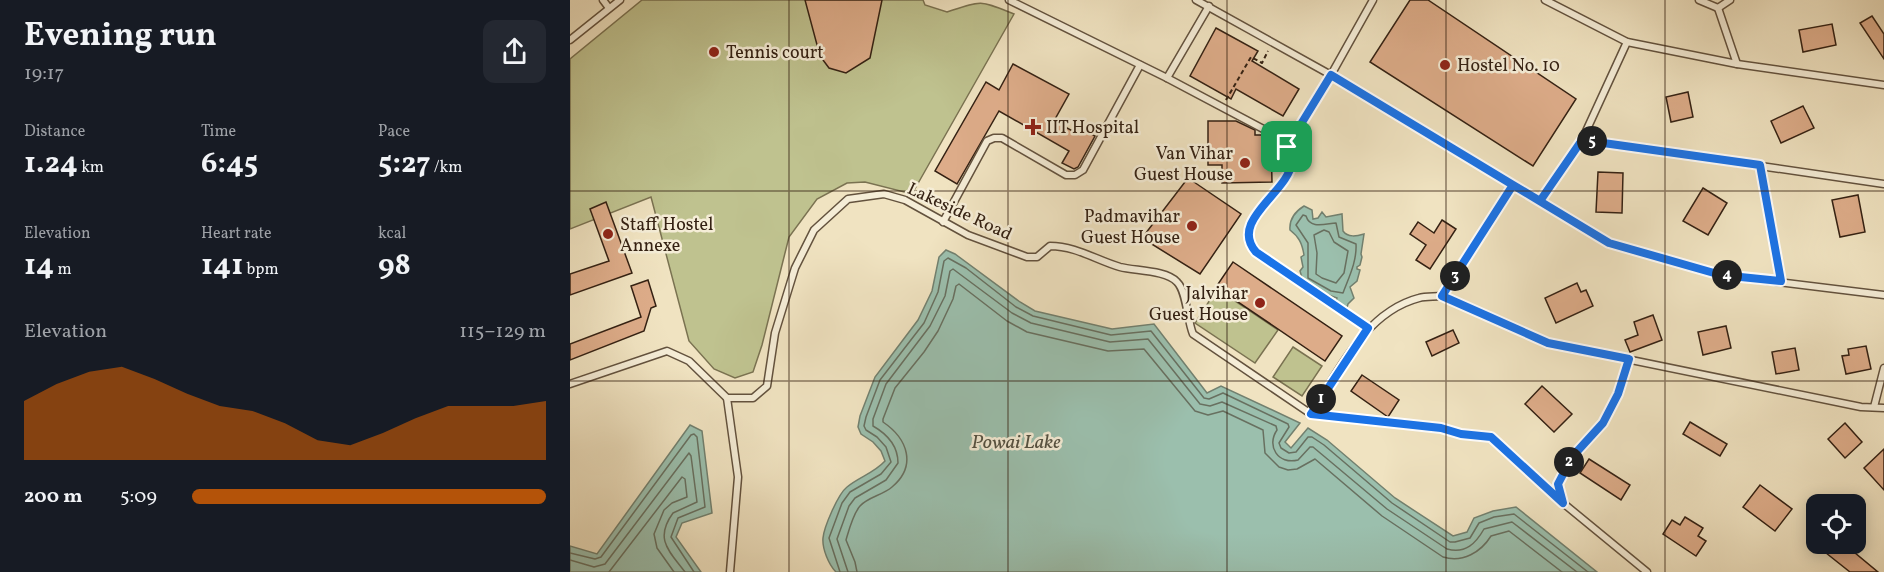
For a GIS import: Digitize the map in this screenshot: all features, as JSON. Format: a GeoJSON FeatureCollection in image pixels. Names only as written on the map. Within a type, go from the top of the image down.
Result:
{"type":"FeatureCollection","features":[{"type":"Feature","properties":{"kind":"lane"},"geometry":{"type":"LineString","coordinates":[[603,0],[609,8]]}},
{"type":"Feature","properties":{"kind":"lane"},"geometry":{"type":"LineString","coordinates":[[570,39],[620,0]]}},
{"type":"Feature","properties":{"kind":"lane"},"geometry":{"type":"LineString","coordinates":[[1009,0],[1167,78],[1284,141],[1292,159],[1288,175],[1252,222],[1248,235],[1249,243],[1256,252],[1368,328]]}},
{"type":"Feature","properties":{"kind":"lane"},"geometry":{"type":"LineString","coordinates":[[1196,0],[1331,75],[1609,243],[1721,275],[1884,295]]}},
{"type":"Feature","properties":{"kind":"lane"},"geometry":{"type":"LineString","coordinates":[[1287,147],[1373,0]]}},
{"type":"Feature","properties":{"kind":"lane"},"geometry":{"type":"LineString","coordinates":[[1545,0],[1627,42],[1737,64],[1884,85]]}},
{"type":"Feature","properties":{"kind":"lane"},"geometry":{"type":"LineString","coordinates":[[1699,0],[1718,8],[1737,64]]}},
{"type":"Feature","properties":{"kind":"lane"},"geometry":{"type":"LineString","coordinates":[[1718,8],[1730,0]]}},
{"type":"Feature","properties":{"kind":"lane"},"geometry":{"type":"LineString","coordinates":[[1167,78],[1209,6]]}},
{"type":"Feature","properties":{"kind":"lane"},"geometry":{"type":"LineString","coordinates":[[1540,201],[1582,140],[1627,42]]}},
{"type":"Feature","properties":{"kind":"lane"},"geometry":{"type":"LineString","coordinates":[[943,222],[987,141],[994,138],[1002,138],[1066,175],[1075,176],[1083,170],[1140,65]]}},
{"type":"Feature","properties":{"kind":"lane"},"geometry":{"type":"LineString","coordinates":[[1582,140],[1884,184]]}},
{"type":"Feature","properties":{"kind":"lane"},"geometry":{"type":"LineString","coordinates":[[1442,296],[1513,185]]}},
{"type":"Feature","properties":{"kind":"lane","name":"Lakeside Road"},"geometry":{"type":"LineString","coordinates":[[727,398],[753,398],[767,386],[775,333],[795,268],[813,230],[848,199],[884,194],[905,200],[968,235],[1027,257],[1037,257],[1050,246],[1066,246],[1121,267],[1148,270],[1177,281],[1185,295],[1188,321],[1193,334],[1311,414],[1441,428],[1461,434],[1491,437],[1563,503],[1647,572]]}},
{"type":"Feature","properties":{"kind":"lane"},"geometry":{"type":"LineString","coordinates":[[1311,414],[1368,328],[1395,310],[1419,298],[1442,296],[1548,343],[1861,407],[1884,408]]}},
{"type":"Feature","properties":{"kind":"lane"},"geometry":{"type":"LineString","coordinates":[[570,384],[667,351],[689,361],[727,398],[738,477],[730,572]]}},
{"type":"Feature","properties":{"kind":"lane"},"geometry":{"type":"LineString","coordinates":[[1563,503],[1558,484],[1572,457],[1603,423],[1618,394],[1629,359]]}},
{"type":"Feature","properties":{"kind":"lane"},"geometry":{"type":"LineString","coordinates":[[1874,406],[1884,368]]}},
{"type":"Feature","properties":{"kind":"path"},"geometry":{"type":"LineString","coordinates":[[1222,107],[1251,57],[1262,63],[1273,42]]}},
{"type":"Feature","properties":{"kind":"path"},"geometry":{"type":"LineString","coordinates":[[1760,165],[1781,281]]}},
{"type":"Feature","properties":{"kind":"shaded area"},"geometry":{"type":"Polygon","coordinates":[[[642,0],[923,0],[925,5],[947,12],[981,3],[1014,14],[912,194],[865,182],[847,183],[817,199],[789,237],[753,372],[735,378],[714,369],[689,341],[651,197],[570,229],[570,59],[642,0]]]}},
{"type":"Feature","properties":{"kind":"shaded area"},"geometry":{"type":"Polygon","coordinates":[[[1217,289],[1278,330],[1255,363],[1195,323],[1217,289]]]}},
{"type":"Feature","properties":{"kind":"shaded area"},"geometry":{"type":"Polygon","coordinates":[[[1293,347],[1322,366],[1302,396],[1273,377],[1293,347]]]}},
{"type":"Feature","properties":{"kind":"water"},"geometry":{"type":"Polygon","coordinates":[[[1304,206],[1312,210],[1313,219],[1318,218],[1322,212],[1326,217],[1342,214],[1343,231],[1347,235],[1364,234],[1362,257],[1357,267],[1360,270],[1357,281],[1350,287],[1354,298],[1348,304],[1346,311],[1335,304],[1337,298],[1317,291],[1303,281],[1300,271],[1303,267],[1301,257],[1304,255],[1301,244],[1290,230],[1290,226],[1298,210],[1304,206]]]}},
{"type":"Feature","properties":{"kind":"water","name":"Powai Lake"},"geometry":{"type":"Polygon","coordinates":[[[946,250],[1035,311],[1112,329],[1154,324],[1207,393],[1221,386],[1300,423],[1285,442],[1291,448],[1308,428],[1327,440],[1395,498],[1453,536],[1467,532],[1474,518],[1493,511],[1516,507],[1597,572],[836,572],[827,556],[823,542],[832,511],[847,487],[885,461],[881,451],[873,442],[861,434],[858,427],[860,416],[875,377],[918,320],[932,291],[939,257],[946,250]]]}},
{"type":"Feature","properties":{"kind":"water"},"geometry":{"type":"Polygon","coordinates":[[[690,425],[702,431],[712,513],[682,523],[676,537],[701,572],[570,572],[570,546],[597,554],[690,425]]]}},
{"type":"Feature","properties":{"kind":"building"},"geometry":{"type":"Polygon","coordinates":[[[805,0],[882,0],[870,58],[846,73],[829,68],[820,56],[805,0]]]}},
{"type":"Feature","properties":{"kind":"building"},"geometry":{"type":"Polygon","coordinates":[[[1410,0],[1428,0],[1576,99],[1533,166],[1370,62],[1410,0]]]}},
{"type":"Feature","properties":{"kind":"building"},"geometry":{"type":"Polygon","coordinates":[[[1872,16],[1884,34],[1884,59],[1860,23],[1872,16]]]}},
{"type":"Feature","properties":{"kind":"building"},"geometry":{"type":"Polygon","coordinates":[[[1832,24],[1836,45],[1803,52],[1799,30],[1832,24]]]}},
{"type":"Feature","properties":{"kind":"building"},"geometry":{"type":"Polygon","coordinates":[[[1216,28],[1258,51],[1252,61],[1299,89],[1283,116],[1236,89],[1231,99],[1190,76],[1216,28]]]}},
{"type":"Feature","properties":{"kind":"building","name":"IIT Hospital"},"geometry":{"type":"Polygon","coordinates":[[[1013,64],[1069,94],[1054,121],[1078,134],[1081,128],[1095,136],[1078,167],[1074,169],[1062,163],[1069,151],[999,111],[957,184],[935,171],[986,82],[999,90],[1013,64]]]}},
{"type":"Feature","properties":{"kind":"building"},"geometry":{"type":"Polygon","coordinates":[[[1688,92],[1693,117],[1671,122],[1666,97],[1688,92]]]}},
{"type":"Feature","properties":{"kind":"building"},"geometry":{"type":"Polygon","coordinates":[[[1803,106],[1814,128],[1781,143],[1771,121],[1803,106]]]}},
{"type":"Feature","properties":{"kind":"building"},"geometry":{"type":"Polygon","coordinates":[[[1208,121],[1236,121],[1255,130],[1255,135],[1263,135],[1271,139],[1272,182],[1222,183],[1222,165],[1208,165],[1208,121]]]}},
{"type":"Feature","properties":{"kind":"building"},"geometry":{"type":"Polygon","coordinates":[[[1598,172],[1623,173],[1622,213],[1596,212],[1598,172]]]}},
{"type":"Feature","properties":{"kind":"building","name":"Padmavihar Guest House"},"geometry":{"type":"Polygon","coordinates":[[[1188,178],[1241,214],[1200,274],[1142,238],[1188,178]]]}},
{"type":"Feature","properties":{"kind":"building"},"geometry":{"type":"Polygon","coordinates":[[[1703,188],[1727,203],[1708,235],[1683,221],[1703,188]]]}},
{"type":"Feature","properties":{"kind":"building"},"geometry":{"type":"Polygon","coordinates":[[[1858,195],[1865,232],[1840,237],[1832,200],[1858,195]]]}},
{"type":"Feature","properties":{"kind":"building","name":"Staff Hostel Annexe"},"geometry":{"type":"Polygon","coordinates":[[[606,202],[632,273],[570,295],[570,274],[609,261],[590,209],[606,202]]]}},
{"type":"Feature","properties":{"kind":"building"},"geometry":{"type":"Polygon","coordinates":[[[1442,220],[1456,229],[1430,269],[1416,260],[1426,245],[1410,234],[1418,222],[1434,233],[1442,220]]]}},
{"type":"Feature","properties":{"kind":"building"},"geometry":{"type":"Polygon","coordinates":[[[1233,262],[1342,336],[1325,361],[1216,287],[1233,262]]]}},
{"type":"Feature","properties":{"kind":"building"},"geometry":{"type":"Polygon","coordinates":[[[648,280],[656,306],[651,308],[644,331],[570,360],[570,344],[641,317],[631,286],[648,280]]]}},
{"type":"Feature","properties":{"kind":"building"},"geometry":{"type":"Polygon","coordinates":[[[1577,283],[1581,292],[1586,290],[1593,306],[1556,323],[1545,298],[1577,283]]]}},
{"type":"Feature","properties":{"kind":"building"},"geometry":{"type":"Polygon","coordinates":[[[1653,315],[1662,340],[1630,352],[1625,340],[1638,335],[1634,322],[1653,315]]]}},
{"type":"Feature","properties":{"kind":"building"},"geometry":{"type":"Polygon","coordinates":[[[1726,326],[1731,348],[1703,355],[1698,332],[1726,326]]]}},
{"type":"Feature","properties":{"kind":"building"},"geometry":{"type":"Polygon","coordinates":[[[1453,330],[1459,343],[1432,356],[1426,342],[1453,330]]]}},
{"type":"Feature","properties":{"kind":"building"},"geometry":{"type":"Polygon","coordinates":[[[1866,346],[1871,369],[1846,374],[1842,356],[1849,355],[1848,349],[1866,346]]]}},
{"type":"Feature","properties":{"kind":"building"},"geometry":{"type":"Polygon","coordinates":[[[1795,348],[1799,370],[1776,374],[1772,352],[1795,348]]]}},
{"type":"Feature","properties":{"kind":"building"},"geometry":{"type":"Polygon","coordinates":[[[1362,375],[1399,400],[1388,417],[1351,391],[1362,375]]]}},
{"type":"Feature","properties":{"kind":"building"},"geometry":{"type":"Polygon","coordinates":[[[1542,386],[1572,414],[1554,432],[1525,404],[1542,386]]]}},
{"type":"Feature","properties":{"kind":"building"},"geometry":{"type":"Polygon","coordinates":[[[1690,422],[1727,444],[1720,456],[1683,434],[1690,422]]]}},
{"type":"Feature","properties":{"kind":"building"},"geometry":{"type":"Polygon","coordinates":[[[1845,423],[1862,442],[1845,458],[1828,439],[1845,423]]]}},
{"type":"Feature","properties":{"kind":"building"},"geometry":{"type":"Polygon","coordinates":[[[1884,449],[1884,490],[1864,468],[1884,449]]]}},
{"type":"Feature","properties":{"kind":"building"},"geometry":{"type":"Polygon","coordinates":[[[1589,459],[1630,485],[1621,500],[1580,473],[1589,459]]]}},
{"type":"Feature","properties":{"kind":"building"},"geometry":{"type":"Polygon","coordinates":[[[1760,485],[1792,509],[1775,531],[1743,507],[1760,485]]]}},
{"type":"Feature","properties":{"kind":"building"},"geometry":{"type":"Polygon","coordinates":[[[1685,517],[1703,528],[1698,536],[1706,541],[1696,556],[1663,534],[1672,520],[1680,525],[1685,517]]]}},
{"type":"Feature","properties":{"kind":"building"},"geometry":{"type":"Polygon","coordinates":[[[1827,554],[1856,554],[1878,572],[1850,572],[1827,554]]]}},
{"type":"Feature","properties":{"kind":"place","name":"Tennis court"},"geometry":{"type":"Point","coordinates":[714,52]}},
{"type":"Feature","properties":{"kind":"place","name":"Hostel No. 10"},"geometry":{"type":"Point","coordinates":[1445,65]}},
{"type":"Feature","properties":{"kind":"place","name":"IIT Hospital"},"geometry":{"type":"Point","coordinates":[1033,127]}},
{"type":"Feature","properties":{"kind":"place","name":"Van Vihar Guest House"},"geometry":{"type":"Point","coordinates":[1245,163]}},
{"type":"Feature","properties":{"kind":"place","name":"Padmavihar Guest House"},"geometry":{"type":"Point","coordinates":[1192,226]}},
{"type":"Feature","properties":{"kind":"place","name":"Staff Hostel Annexe"},"geometry":{"type":"Point","coordinates":[608,234]}},
{"type":"Feature","properties":{"kind":"place","name":"Jalvihar Guest House"},"geometry":{"type":"Point","coordinates":[1260,303]}},
{"type":"Feature","properties":{"kind":"route"},"geometry":{"type":"LineString","coordinates":[[1331,75],[1540,201],[1582,140],[1760,165],[1781,281],[1721,275],[1609,243],[1513,185],[1442,296],[1548,343],[1629,359],[1618,394],[1603,423],[1572,457],[1558,484],[1563,503],[1491,437],[1461,434],[1441,428],[1311,414],[1368,328],[1256,252],[1249,243],[1248,235],[1252,222],[1288,175],[1292,159],[1287,147],[1331,75]]}}]}
